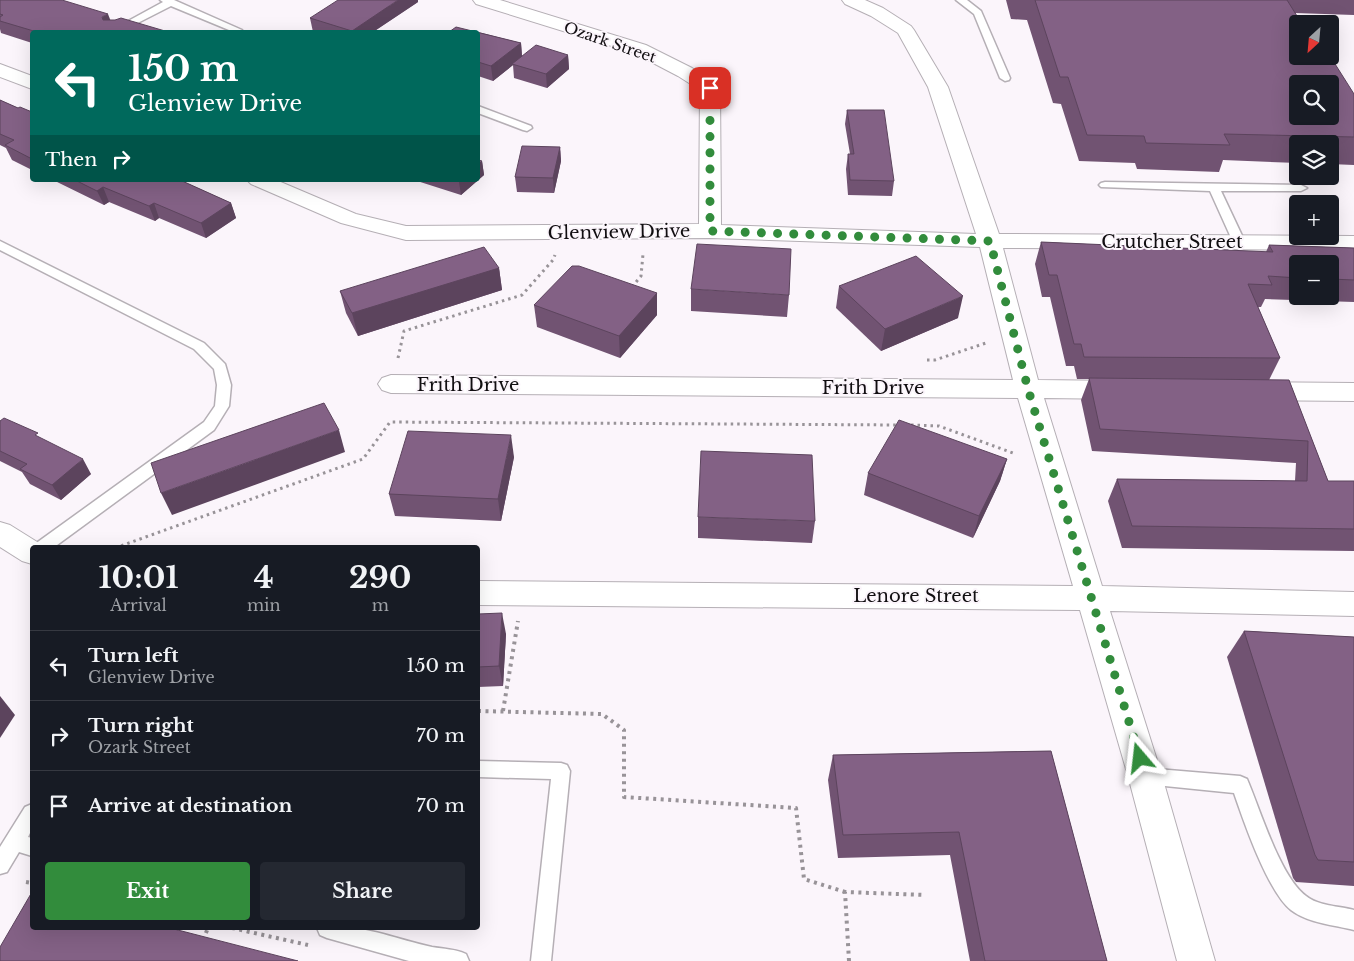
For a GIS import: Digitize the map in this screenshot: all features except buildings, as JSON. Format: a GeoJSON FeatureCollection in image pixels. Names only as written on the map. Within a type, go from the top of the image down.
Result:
{"type":"FeatureCollection","features":[{"type":"Feature","properties":{"kind":"street","name":"Ozark Street"},"geometry":{"type":"LineString","coordinates":[[482,0],[640,49],[685,72],[710,88],[710,231]]}},
{"type":"Feature","properties":{"kind":"street"},"geometry":{"type":"LineString","coordinates":[[852,0],[877,12],[905,30],[938,87],[990,241],[1028,389],[1145,776],[1196,961]]}},
{"type":"Feature","properties":{"kind":"street"},"geometry":{"type":"LineString","coordinates":[[0,70],[29,79]]}},
{"type":"Feature","properties":{"kind":"street","name":"Glenview Drive"},"geometry":{"type":"LineString","coordinates":[[263,182],[359,223],[406,233],[710,231],[990,241]]}},
{"type":"Feature","properties":{"kind":"street","name":"Crutcher Street"},"geometry":{"type":"LineString","coordinates":[[990,241],[1354,243]]}},
{"type":"Feature","properties":{"kind":"street","name":"Frith Drive"},"geometry":{"type":"LineString","coordinates":[[391,384],[1145,390]]}},
{"type":"Feature","properties":{"kind":"street"},"geometry":{"type":"LineString","coordinates":[[1234,391],[1354,392]]}},
{"type":"Feature","properties":{"kind":"street"},"geometry":{"type":"LineString","coordinates":[[0,533],[30,553]]}},
{"type":"Feature","properties":{"kind":"street","name":"Lenore Street"},"geometry":{"type":"LineString","coordinates":[[480,592],[1354,604]]}},
{"type":"Feature","properties":{"kind":"lane"},"geometry":{"type":"LineString","coordinates":[[962,0],[978,13],[1005,78]]}},
{"type":"Feature","properties":{"kind":"lane"},"geometry":{"type":"LineString","coordinates":[[117,30],[168,1],[237,30]]}},
{"type":"Feature","properties":{"kind":"lane"},"geometry":{"type":"LineString","coordinates":[[480,110],[527,128]]}},
{"type":"Feature","properties":{"kind":"lane"},"geometry":{"type":"LineString","coordinates":[[1105,185],[1301,188]]}},
{"type":"Feature","properties":{"kind":"lane"},"geometry":{"type":"LineString","coordinates":[[1214,188],[1239,242]]}},
{"type":"Feature","properties":{"kind":"lane"},"geometry":{"type":"LineString","coordinates":[[0,245],[198,346],[220,367],[224,385],[222,406],[209,426],[45,545]]}},
{"type":"Feature","properties":{"kind":"lane"},"geometry":{"type":"LineString","coordinates":[[480,769],[561,771],[541,961]]}},
{"type":"Feature","properties":{"kind":"lane"},"geometry":{"type":"LineString","coordinates":[[1145,776],[1240,785],[1256,828],[1287,892],[1299,903],[1312,909],[1354,920]]}},
{"type":"Feature","properties":{"kind":"lane"},"geometry":{"type":"LineString","coordinates":[[0,865],[30,815]]}},
{"type":"Feature","properties":{"kind":"lane"},"geometry":{"type":"LineString","coordinates":[[14,842],[30,846]]}},
{"type":"Feature","properties":{"kind":"lane"},"geometry":{"type":"LineString","coordinates":[[335,930],[432,959],[459,961]]}},
{"type":"Feature","properties":{"kind":"path"},"geometry":{"type":"LineString","coordinates":[[398,360],[404,331],[522,295],[553,260],[555,251]]}},
{"type":"Feature","properties":{"kind":"path"},"geometry":{"type":"LineString","coordinates":[[630,290],[641,276],[643,252]]}},
{"type":"Feature","properties":{"kind":"path"},"geometry":{"type":"LineString","coordinates":[[123,545],[363,459],[390,422],[939,426],[1013,453]]}},
{"type":"Feature","properties":{"kind":"path"},"geometry":{"type":"LineString","coordinates":[[503,711],[519,617]]}},
{"type":"Feature","properties":{"kind":"path"},"geometry":{"type":"LineString","coordinates":[[480,711],[602,714],[624,730],[624,798],[796,808],[804,879],[845,892],[925,895]]}},
{"type":"Feature","properties":{"kind":"path"},"geometry":{"type":"LineString","coordinates":[[26,882],[30,883]]}},
{"type":"Feature","properties":{"kind":"path"},"geometry":{"type":"LineString","coordinates":[[845,892],[849,961]]}},
{"type":"Feature","properties":{"kind":"path"},"geometry":{"type":"LineString","coordinates":[[201,944],[207,930]]}},
{"type":"Feature","properties":{"kind":"path"},"geometry":{"type":"LineString","coordinates":[[240,930],[317,948]]}},
{"type":"Feature","properties":{"kind":"route"},"geometry":{"type":"LineString","coordinates":[[710,88],[710,231],[990,241],[1028,389],[1140,758]]}}]}
